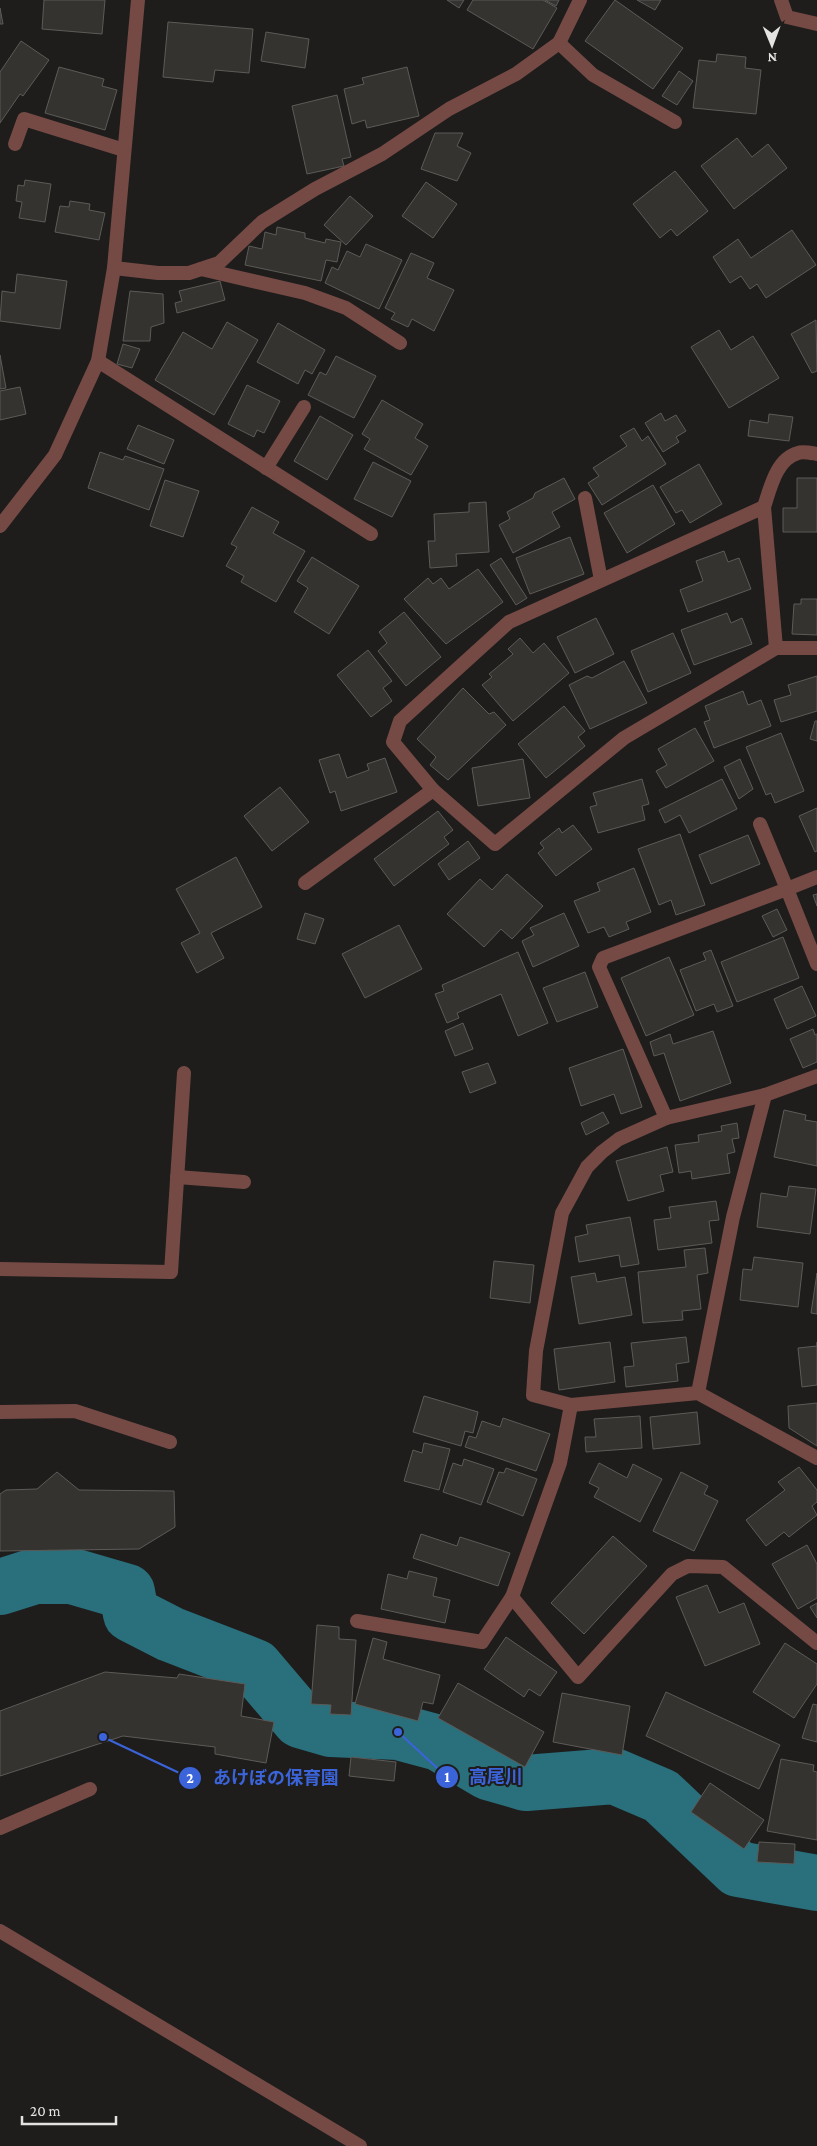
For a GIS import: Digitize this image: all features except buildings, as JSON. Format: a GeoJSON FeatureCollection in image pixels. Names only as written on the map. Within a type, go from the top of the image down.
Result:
{"type":"FeatureCollection","features":[{"type":"Feature","properties":{"kind":"street"},"geometry":{"type":"LineString","coordinates":[[0,526],[55,455],[98,361],[114,268],[138,0]]}},
{"type":"Feature","properties":{"kind":"street"},"geometry":{"type":"LineString","coordinates":[[114,268],[158,274],[189,273],[219,262],[262,222],[307,193],[382,154],[449,109],[516,74],[559,44],[580,0]]}},
{"type":"Feature","properties":{"kind":"street"},"geometry":{"type":"LineString","coordinates":[[781,0],[787,17],[817,24]]}},
{"type":"Feature","properties":{"kind":"street"},"geometry":{"type":"LineString","coordinates":[[559,44],[593,75],[674,122]]}},
{"type":"Feature","properties":{"kind":"street"},"geometry":{"type":"LineString","coordinates":[[16,144],[24,119],[124,150]]}},
{"type":"Feature","properties":{"kind":"street"},"geometry":{"type":"LineString","coordinates":[[200,269],[305,293],[346,308],[400,343]]}},
{"type":"Feature","properties":{"kind":"street"},"geometry":{"type":"LineString","coordinates":[[98,361],[371,534]]}},
{"type":"Feature","properties":{"kind":"street"},"geometry":{"type":"LineString","coordinates":[[266,468],[304,407]]}},
{"type":"Feature","properties":{"kind":"street"},"geometry":{"type":"LineString","coordinates":[[776,648],[764,507],[772,483],[784,460],[798,453],[817,454]]}},
{"type":"Feature","properties":{"kind":"street"},"geometry":{"type":"LineString","coordinates":[[585,498],[601,580]]}},
{"type":"Feature","properties":{"kind":"street"},"geometry":{"type":"LineString","coordinates":[[764,507],[509,622],[400,720],[393,742],[433,790],[495,844],[624,738],[776,648],[817,648]]}},
{"type":"Feature","properties":{"kind":"street"},"geometry":{"type":"LineString","coordinates":[[305,883],[433,790]]}},
{"type":"Feature","properties":{"kind":"street"},"geometry":{"type":"LineString","coordinates":[[760,824],[817,964]]}},
{"type":"Feature","properties":{"kind":"street"},"geometry":{"type":"LineString","coordinates":[[666,1118],[599,967],[603,958],[787,890],[817,877]]}},
{"type":"Feature","properties":{"kind":"street"},"geometry":{"type":"LineString","coordinates":[[0,1269],[171,1272],[184,1073]]}},
{"type":"Feature","properties":{"kind":"street"},"geometry":{"type":"LineString","coordinates":[[817,1076],[765,1095],[666,1118],[619,1139],[587,1167],[562,1213],[536,1351],[533,1395],[571,1405],[698,1393],[817,1458]]}},
{"type":"Feature","properties":{"kind":"street"},"geometry":{"type":"LineString","coordinates":[[698,1393],[733,1217],[765,1095]]}},
{"type":"Feature","properties":{"kind":"street"},"geometry":{"type":"LineString","coordinates":[[177,1177],[244,1182]]}},
{"type":"Feature","properties":{"kind":"street"},"geometry":{"type":"LineString","coordinates":[[357,1621],[482,1642],[512,1597],[560,1463],[571,1405]]}},
{"type":"Feature","properties":{"kind":"street"},"geometry":{"type":"LineString","coordinates":[[0,1412],[75,1411],[170,1442]]}},
{"type":"Feature","properties":{"kind":"street"},"geometry":{"type":"LineString","coordinates":[[512,1597],[578,1677],[672,1574],[688,1566],[723,1567],[817,1643]]}},
{"type":"Feature","properties":{"kind":"street"},"geometry":{"type":"LineString","coordinates":[[0,1828],[90,1789]]}},
{"type":"Feature","properties":{"kind":"street"},"geometry":{"type":"LineString","coordinates":[[0,1931],[360,2146]]}},
{"type":"Feature","properties":{"kind":"waterway"},"geometry":{"type":"LineString","coordinates":[[0,1587],[35,1576],[72,1576],[127,1592],[131,1614],[170,1634],[255,1667],[300,1720],[331,1729],[398,1732],[439,1743],[488,1772],[526,1783],[614,1776],[661,1796],[738,1869],[817,1883]]}},
{"type":"Feature","properties":{"kind":"place","name":"高尾川"},"geometry":{"type":"Point","coordinates":[398,1732]}},
{"type":"Feature","properties":{"kind":"place","name":"あけぼの保育園"},"geometry":{"type":"Point","coordinates":[103,1737]}}]}
